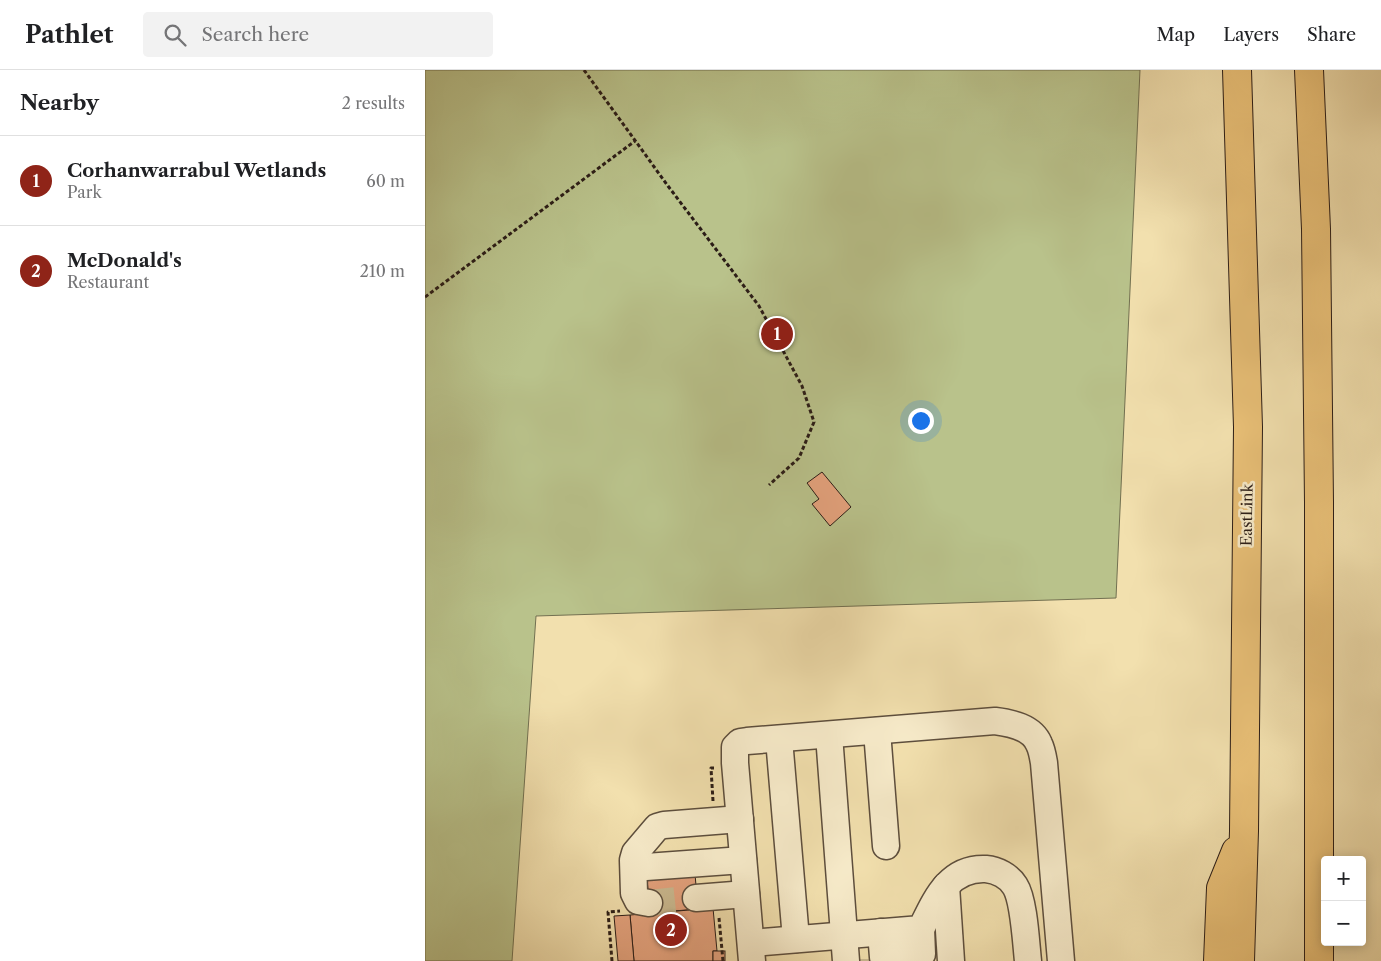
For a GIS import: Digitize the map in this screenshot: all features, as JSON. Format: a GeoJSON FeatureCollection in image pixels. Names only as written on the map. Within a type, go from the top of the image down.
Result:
{"type":"FeatureCollection","features":[{"type":"Feature","properties":{"kind":"highway","name":"EastLink"},"geometry":{"type":"LineString","coordinates":[[1237,70],[1248,427],[1244,831],[1240,961]]}},
{"type":"Feature","properties":{"kind":"highway"},"geometry":{"type":"LineString","coordinates":[[1309,70],[1316,249],[1319,948],[1324,961]]}},
{"type":"Feature","properties":{"kind":"highway"},"geometry":{"type":"LineString","coordinates":[[1218,961],[1221,888],[1244,831]]}},
{"type":"Feature","properties":{"kind":"lane"},"geometry":{"type":"LineString","coordinates":[[746,894],[735,754],[735,747],[741,742],[995,721],[1011,723],[1029,732],[1039,743],[1044,764],[1061,961]]}},
{"type":"Feature","properties":{"kind":"lane"},"geometry":{"type":"LineString","coordinates":[[877,731],[886,846]]}},
{"type":"Feature","properties":{"kind":"lane"},"geometry":{"type":"LineString","coordinates":[[829,735],[835,947]]}},
{"type":"Feature","properties":{"kind":"lane"},"geometry":{"type":"LineString","coordinates":[[779,739],[835,947]]}},
{"type":"Feature","properties":{"kind":"lane"},"geometry":{"type":"LineString","coordinates":[[649,903],[638,901],[633,892],[639,864],[635,854],[657,827],[739,814]]}},
{"type":"Feature","properties":{"kind":"lane"},"geometry":{"type":"LineString","coordinates":[[639,864],[743,860]]}},
{"type":"Feature","properties":{"kind":"lane"},"geometry":{"type":"LineString","coordinates":[[835,947],[931,909],[955,876],[976,868],[993,870],[1006,875],[1016,886],[1025,924],[1028,961]]}},
{"type":"Feature","properties":{"kind":"lane"},"geometry":{"type":"LineString","coordinates":[[946,886],[951,961]]}},
{"type":"Feature","properties":{"kind":"lane"},"geometry":{"type":"LineString","coordinates":[[696,898],[746,894],[835,947]]}},
{"type":"Feature","properties":{"kind":"path"},"geometry":{"type":"LineString","coordinates":[[584,70],[759,306],[802,386],[814,422],[799,458],[769,486]]}},
{"type":"Feature","properties":{"kind":"path"},"geometry":{"type":"LineString","coordinates":[[425,297],[635,141]]}},
{"type":"Feature","properties":{"kind":"green space"},"geometry":{"type":"Polygon","coordinates":[[[425,70],[1140,70],[1116,598],[536,616],[512,961],[425,961],[425,70]]]}},
{"type":"Feature","properties":{"kind":"building"},"geometry":{"type":"Polygon","coordinates":[[[822,472],[851,507],[830,526],[812,504],[819,499],[807,483],[822,472]]]}},
{"type":"Feature","properties":{"kind":"building"},"geometry":{"type":"Polygon","coordinates":[[[695,874],[698,909],[650,913],[647,879],[695,874]]]}},
{"type":"Feature","properties":{"kind":"building"},"geometry":{"type":"Polygon","coordinates":[[[713,908],[717,951],[713,951],[713,961],[634,961],[630,915],[713,908]]]}},
{"type":"Feature","properties":{"kind":"building"},"geometry":{"type":"Polygon","coordinates":[[[630,915],[634,961],[618,961],[614,916],[630,915]]]}},
{"type":"Feature","properties":{"kind":"building"},"geometry":{"type":"Polygon","coordinates":[[[713,951],[725,951],[725,961],[713,961],[713,951]]]}},
{"type":"Feature","properties":{"kind":"tunnel"},"geometry":{"type":"LineString","coordinates":[[649,903],[696,898]]}},
{"type":"Feature","properties":{"kind":"place","name":"Corhanwarrabul Wetlands"},"geometry":{"type":"Point","coordinates":[777,334]}},
{"type":"Feature","properties":{"kind":"place","name":"McDonald's"},"geometry":{"type":"Point","coordinates":[671,930]}}]}
